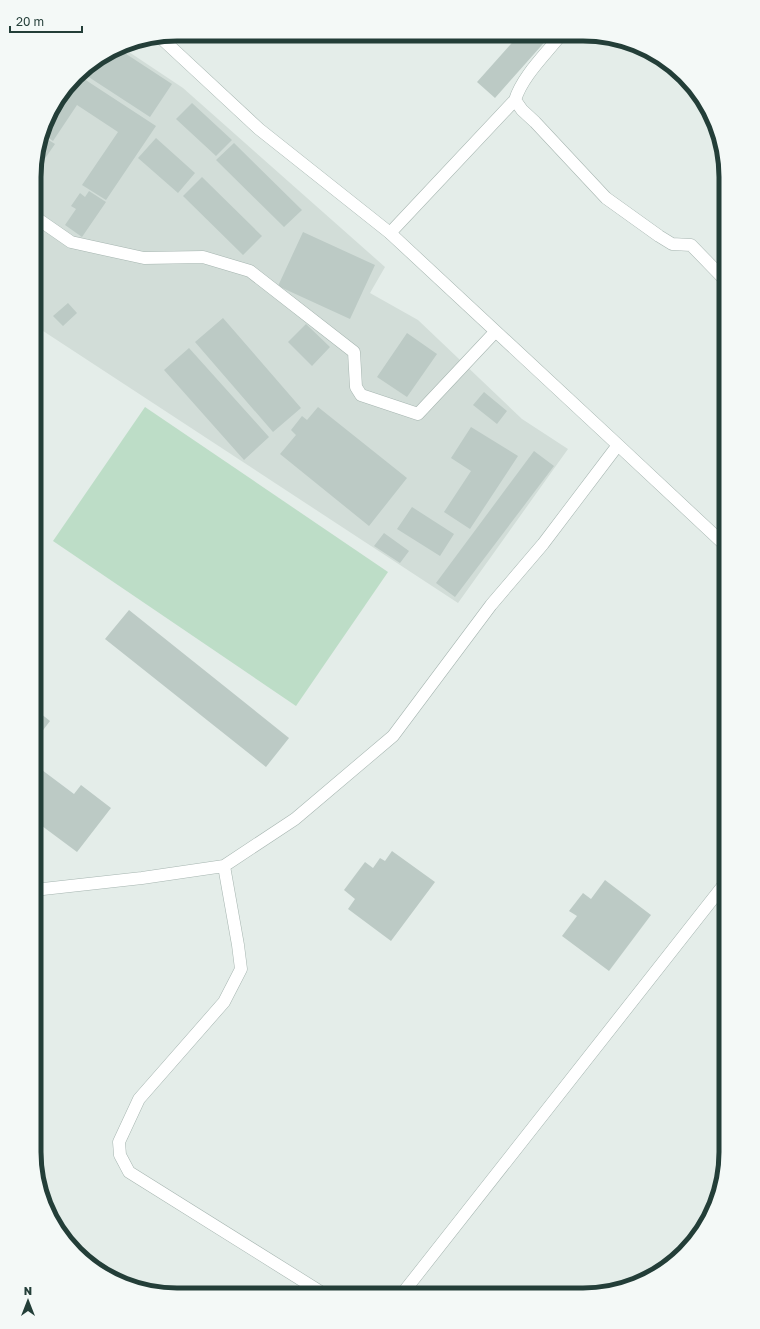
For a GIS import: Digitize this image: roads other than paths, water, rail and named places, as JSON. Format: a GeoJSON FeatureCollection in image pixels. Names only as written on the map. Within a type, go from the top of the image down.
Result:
{"type":"FeatureCollection","features":[{"type":"Feature","properties":{"kind":"street"},"geometry":{"type":"LineString","coordinates":[[390,233],[515,100],[517,91],[525,79],[556,41]]}},
{"type":"Feature","properties":{"kind":"street"},"geometry":{"type":"LineString","coordinates":[[165,42],[259,129],[390,233],[719,539]]}},
{"type":"Feature","properties":{"kind":"street"},"geometry":{"type":"LineString","coordinates":[[515,100],[522,110],[540,127],[606,198],[672,244],[691,245],[719,274]]}},
{"type":"Feature","properties":{"kind":"street"},"geometry":{"type":"LineString","coordinates":[[41,221],[71,242],[144,258],[203,257],[250,271],[354,352],[356,387],[361,395],[418,414],[495,332]]}},
{"type":"Feature","properties":{"kind":"street"},"geometry":{"type":"LineString","coordinates":[[41,889],[142,878],[224,866],[295,819],[393,736],[491,605],[543,544],[618,445]]}},
{"type":"Feature","properties":{"kind":"street"},"geometry":{"type":"LineString","coordinates":[[224,866],[241,969],[224,1002],[139,1099],[119,1142],[120,1155],[129,1172],[314,1288]]}},
{"type":"Feature","properties":{"kind":"street"},"geometry":{"type":"LineString","coordinates":[[407,1288],[719,891]]}}]}
